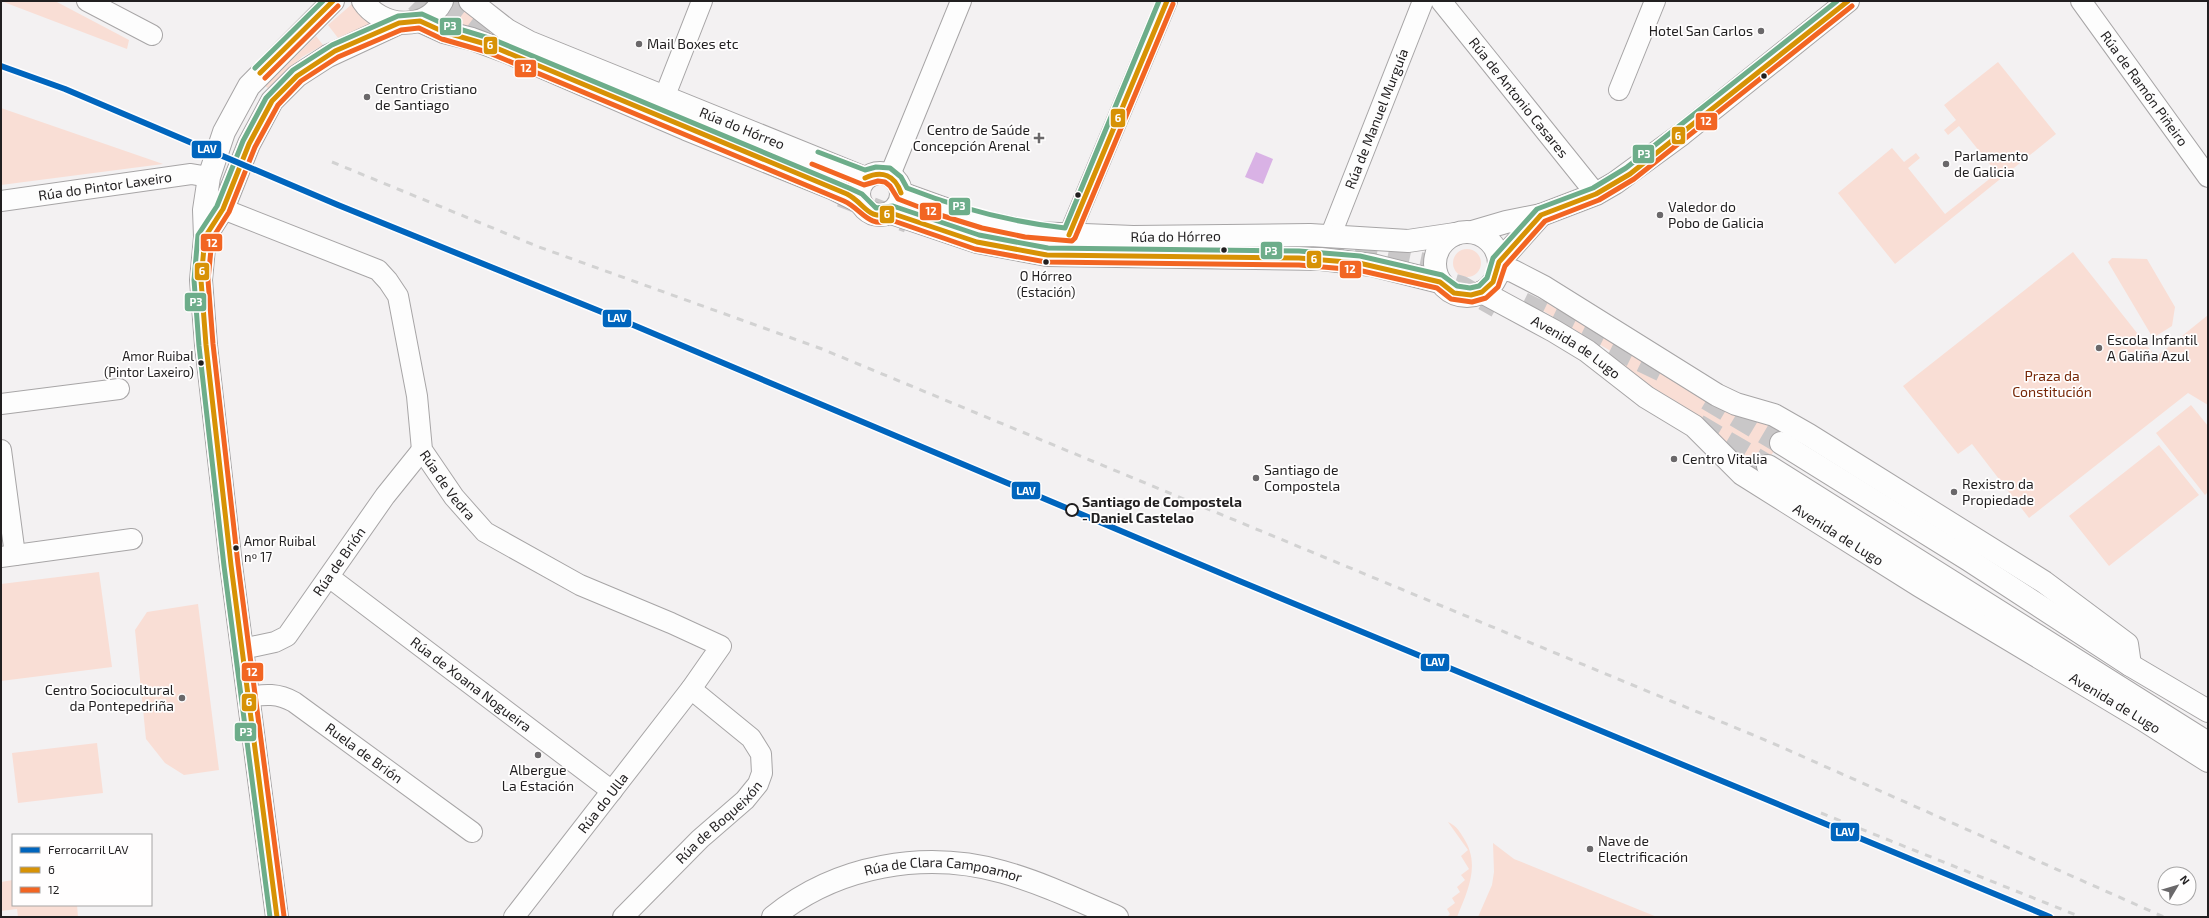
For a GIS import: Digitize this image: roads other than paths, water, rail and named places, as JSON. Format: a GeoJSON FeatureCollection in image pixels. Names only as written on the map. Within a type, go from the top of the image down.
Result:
{"type":"FeatureCollection","features":[{"type":"Feature","properties":{"kind":"main road"},"geometry":{"type":"LineString","coordinates":[[277,917],[242,649],[202,306],[201,280],[205,237],[204,210],[209,177],[224,132],[249,86],[333,1]]}},
{"type":"Feature","properties":{"kind":"main road","name":"Rúa do Hórreo"},"geometry":{"type":"LineString","coordinates":[[363,1],[373,13],[385,20],[409,22],[472,39],[507,52],[686,129],[832,188],[860,202]]}},
{"type":"Feature","properties":{"kind":"main road"},"geometry":{"type":"LineString","coordinates":[[205,237],[223,209],[249,144],[272,102],[297,76],[335,51],[431,14],[442,1]]}},
{"type":"Feature","properties":{"kind":"main road","name":"Rúa do Hórreo"},"geometry":{"type":"LineString","coordinates":[[470,1],[507,30],[529,42],[664,98],[865,178]]}},
{"type":"Feature","properties":{"kind":"main road","name":"Rúa do Hórreo"},"geometry":{"type":"LineString","coordinates":[[902,193],[979,221],[1005,228],[1069,235],[1133,237],[1286,235],[1408,241],[1464,233],[1541,215],[1596,194],[1643,164],[1848,1]]}},
{"type":"Feature","properties":{"kind":"main road"},"geometry":{"type":"LineString","coordinates":[[874,174],[890,175],[898,183],[902,193],[897,208],[886,215],[873,215],[863,208],[860,202],[859,189],[865,178],[874,174]]}},
{"type":"Feature","properties":{"kind":"main road","name":"Rúa do Hórreo"},"geometry":{"type":"LineString","coordinates":[[891,213],[977,242],[1047,255],[1321,259],[1372,264],[1440,282]]}},
{"type":"Feature","properties":{"kind":"main road","name":"Rúa do Hórreo"},"geometry":{"type":"LineString","coordinates":[[1499,265],[1541,215]]}},
{"type":"Feature","properties":{"kind":"main road"},"geometry":{"type":"LineString","coordinates":[[1464,233],[1488,240],[1497,254],[1499,265],[1493,282],[1482,292],[1471,296],[1459,295],[1448,290],[1440,282],[1435,268],[1436,254],[1443,242],[1464,233]]}},
{"type":"Feature","properties":{"kind":"main road"},"geometry":{"type":"LineString","coordinates":[[1499,265],[1544,287],[1717,394],[1736,404],[1780,418],[2044,582],[2127,644],[2130,665]]}},
{"type":"Feature","properties":{"kind":"main road","name":"Avenida de Lugo"},"geometry":{"type":"LineString","coordinates":[[1482,292],[1554,331],[1587,351],[1646,397],[1694,426],[1742,474],[1914,582],[2142,719],[2208,761]]}},
{"type":"Feature","properties":{"kind":"main road"},"geometry":{"type":"LineString","coordinates":[[1781,443],[1969,560],[2130,665],[2208,711]]}},
{"type":"Feature","properties":{"kind":"main road","name":"Avenida de Lugo"},"geometry":{"type":"LineString","coordinates":[[1768,466],[2208,743]]}},
{"type":"Feature","properties":{"kind":"main road","name":"Rúa de Clara Campoamor"},"geometry":{"type":"LineString","coordinates":[[773,917],[810,892],[852,874],[887,866],[936,863],[958,864],[1003,872],[1029,880],[1117,917]]}},
{"type":"Feature","properties":{"kind":"street"},"geometry":{"type":"LineString","coordinates":[[87,1],[152,35]]}},
{"type":"Feature","properties":{"kind":"street"},"geometry":{"type":"LineString","coordinates":[[664,98],[702,1]]}},
{"type":"Feature","properties":{"kind":"street"},"geometry":{"type":"LineString","coordinates":[[890,175],[961,1]]}},
{"type":"Feature","properties":{"kind":"street"},"geometry":{"type":"LineString","coordinates":[[1069,235],[1167,1]]}},
{"type":"Feature","properties":{"kind":"street","name":"Rúa de Manuel Murguía"},"geometry":{"type":"LineString","coordinates":[[1330,237],[1423,1]]}},
{"type":"Feature","properties":{"kind":"street","name":"Rúa de Antonio Casares"},"geometry":{"type":"LineString","coordinates":[[1441,1],[1596,194]]}},
{"type":"Feature","properties":{"kind":"street"},"geometry":{"type":"LineString","coordinates":[[1619,90],[1655,1]]}},
{"type":"Feature","properties":{"kind":"street","name":"Rúa de Ramón Piñeiro"},"geometry":{"type":"LineString","coordinates":[[2081,1],[2205,167]]}},
{"type":"Feature","properties":{"kind":"street","name":"Rúa do Pintor Laxeiro"},"geometry":{"type":"LineString","coordinates":[[1,201],[191,174],[209,177]]}},
{"type":"Feature","properties":{"kind":"street","name":"Rúa de Vedra"},"geometry":{"type":"LineString","coordinates":[[223,209],[378,270],[388,280],[398,296],[417,396],[422,450],[454,497],[485,532],[580,585],[671,622],[721,646],[691,689]]}},
{"type":"Feature","properties":{"kind":"street"},"geometry":{"type":"LineString","coordinates":[[1,404],[119,389]]}},
{"type":"Feature","properties":{"kind":"street"},"geometry":{"type":"LineString","coordinates":[[1,450],[8,556],[132,539]]}},
{"type":"Feature","properties":{"kind":"street","name":"Rúa de Brión"},"geometry":{"type":"LineString","coordinates":[[242,649],[276,642],[287,636],[385,496],[422,450]]}},
{"type":"Feature","properties":{"kind":"street","name":"Rúa de Xoana Nogueira"},"geometry":{"type":"LineString","coordinates":[[329,577],[612,791]]}},
{"type":"Feature","properties":{"kind":"street","name":"Rúa do Ulla"},"geometry":{"type":"LineString","coordinates":[[514,917],[691,689]]}},
{"type":"Feature","properties":{"kind":"street","name":"Rúa de Boqueixón"},"geometry":{"type":"LineString","coordinates":[[623,917],[700,839],[745,800],[758,784],[762,773],[761,754],[751,738],[691,689]]}},
{"type":"Feature","properties":{"kind":"street","name":"Ruela de Brión"},"geometry":{"type":"LineString","coordinates":[[248,697],[272,694],[284,697],[294,702],[472,832]]}},
{"type":"Feature","properties":{"kind":"tunnel"},"geometry":{"type":"LineString","coordinates":[[416,1],[443,28]]}},
{"type":"Feature","properties":{"kind":"tunnel"},"geometry":{"type":"LineString","coordinates":[[445,1],[492,36],[514,46]]}},
{"type":"Feature","properties":{"kind":"tunnel"},"geometry":{"type":"LineString","coordinates":[[841,196],[908,222]]}},
{"type":"Feature","properties":{"kind":"tunnel"},"geometry":{"type":"LineString","coordinates":[[1323,243],[1444,268]]}},
{"type":"Feature","properties":{"kind":"tunnel"},"geometry":{"type":"LineString","coordinates":[[1423,275],[1462,287],[1497,307]]}},
{"type":"Feature","properties":{"kind":"tunnel"},"geometry":{"type":"LineString","coordinates":[[1523,303],[1664,372]]}},
{"type":"Feature","properties":{"kind":"tunnel"},"geometry":{"type":"LineString","coordinates":[[1707,399],[1781,443]]}},
{"type":"Feature","properties":{"kind":"tunnel"},"geometry":{"type":"LineString","coordinates":[[1698,425],[1768,466]]}},
{"type":"Feature","properties":{"kind":"railway"},"geometry":{"type":"LineString","coordinates":[[332,162],[539,247],[822,349],[1770,742],[2164,917]]}},
{"type":"Feature","properties":{"kind":"railway"},"geometry":{"type":"LineString","coordinates":[[1821,813],[2081,917]]}},
{"type":"Feature","properties":{"kind":"rail line","name":"LAV"},"geometry":{"type":"LineString","coordinates":[[1,66],[65,89],[338,205],[619,319],[1237,580],[2050,917]]}},
{"type":"Feature","properties":{"kind":"place","name":"Hotel San Carlos"},"geometry":{"type":"Point","coordinates":[1761,31]}},
{"type":"Feature","properties":{"kind":"place","name":"Mail Boxes etc"},"geometry":{"type":"Point","coordinates":[639,44]}},
{"type":"Feature","properties":{"kind":"place","name":"Centro Cristiano de Santiago"},"geometry":{"type":"Point","coordinates":[367,97]}},
{"type":"Feature","properties":{"kind":"place","name":"Centro de Saúde Concepción Arenal"},"geometry":{"type":"Point","coordinates":[1039,138]}},
{"type":"Feature","properties":{"kind":"place","name":"Parlamento de Galicia"},"geometry":{"type":"Point","coordinates":[1946,164]}},
{"type":"Feature","properties":{"kind":"place","name":"Valedor do Pobo de Galicia"},"geometry":{"type":"Point","coordinates":[1660,215]}},
{"type":"Feature","properties":{"kind":"place","name":"O Hórreo (Estación)"},"geometry":{"type":"Point","coordinates":[1046,262]}},
{"type":"Feature","properties":{"kind":"place","name":"Escola Infantil A Galiña Azul"},"geometry":{"type":"Point","coordinates":[2099,348]}},
{"type":"Feature","properties":{"kind":"place","name":"Amor Ruibal (Pintor Laxeiro)"},"geometry":{"type":"Point","coordinates":[201,363]}},
{"type":"Feature","properties":{"kind":"place","name":"Centro Vitalia"},"geometry":{"type":"Point","coordinates":[1674,459]}},
{"type":"Feature","properties":{"kind":"place","name":"Santiago de Compostela"},"geometry":{"type":"Point","coordinates":[1256,478]}},
{"type":"Feature","properties":{"kind":"place","name":"Rexistro da Propiedade"},"geometry":{"type":"Point","coordinates":[1954,492]}},
{"type":"Feature","properties":{"kind":"place","name":"Santiago de Compostela - Daniel Castelao"},"geometry":{"type":"Point","coordinates":[1072,510]}},
{"type":"Feature","properties":{"kind":"place","name":"Amor Ruibal nº 17"},"geometry":{"type":"Point","coordinates":[236,548]}},
{"type":"Feature","properties":{"kind":"place","name":"Centro Sociocultural da Pontepedriña"},"geometry":{"type":"Point","coordinates":[182,698]}},
{"type":"Feature","properties":{"kind":"place","name":"Albergue La Estación"},"geometry":{"type":"Point","coordinates":[538,755]}},
{"type":"Feature","properties":{"kind":"place","name":"Nave de Electrificación"},"geometry":{"type":"Point","coordinates":[1590,849]}},
{"type":"Feature","properties":{"kind":"park label","name":"Praza da Constitución"},"geometry":{"type":"Point","coordinates":[2052,384]}}]}
